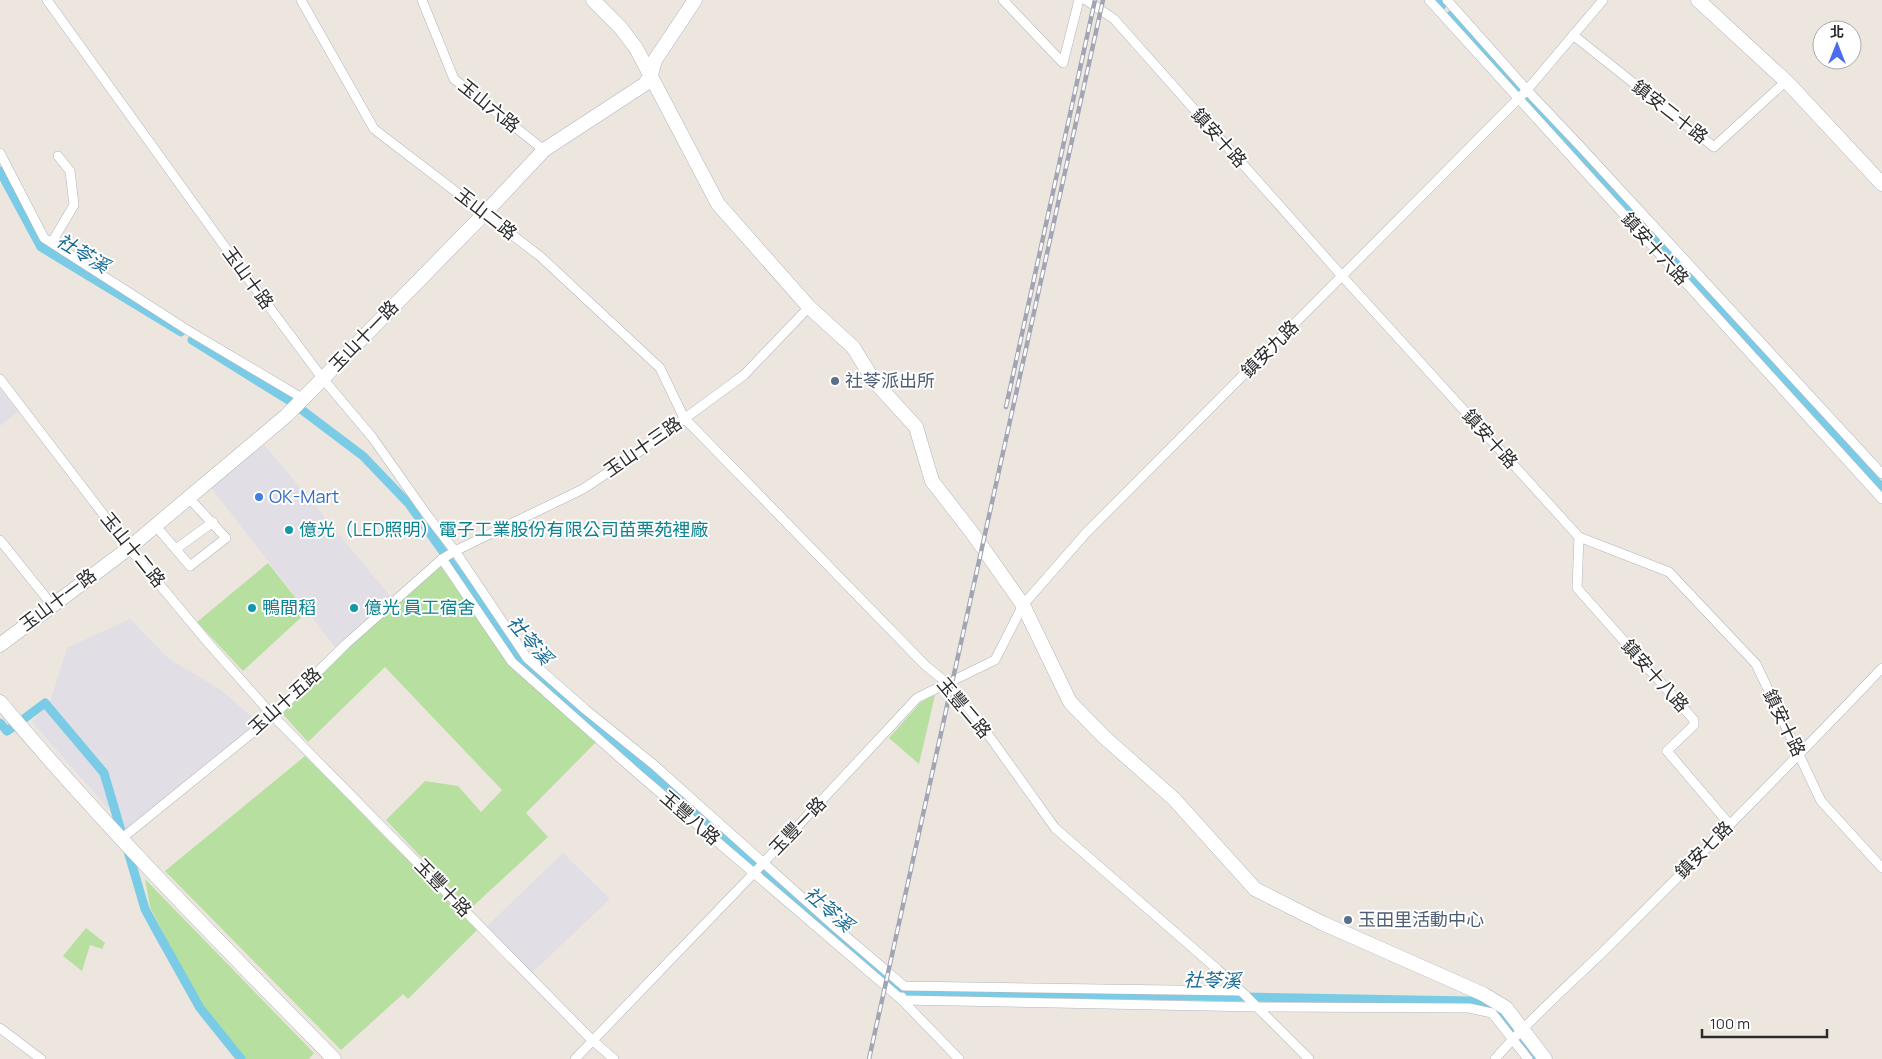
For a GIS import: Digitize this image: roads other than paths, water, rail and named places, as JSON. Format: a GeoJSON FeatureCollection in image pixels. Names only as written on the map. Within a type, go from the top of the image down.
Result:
{"type":"FeatureCollection","features":[{"type":"Feature","properties":{"kind":"street","name":"玉山十路"},"geometry":{"type":"LineString","coordinates":[[47,0],[322,379],[372,437],[432,521],[448,555]]}},
{"type":"Feature","properties":{"kind":"street","name":"玉山二路"},"geometry":{"type":"LineString","coordinates":[[301,0],[374,130],[541,257],[660,368],[684,418]]}},
{"type":"Feature","properties":{"kind":"street","name":"玉山六路"},"geometry":{"type":"LineString","coordinates":[[422,0],[454,79],[544,150]]}},
{"type":"Feature","properties":{"kind":"street"},"geometry":{"type":"LineString","coordinates":[[593,0],[620,27],[636,48],[718,204],[809,308],[853,347],[874,381],[916,427],[932,481],[973,534],[1022,606],[1070,702],[1103,736],[1174,799],[1255,889],[1322,923],[1483,994],[1506,1008],[1528,1059]]}},
{"type":"Feature","properties":{"kind":"street","name":"玉山十一路"},"geometry":{"type":"LineString","coordinates":[[0,645],[129,548],[287,415],[485,213],[544,150],[645,84],[651,75],[655,60],[695,0]]}},
{"type":"Feature","properties":{"kind":"street"},"geometry":{"type":"LineString","coordinates":[[1003,0],[1063,63],[1078,0]]}},
{"type":"Feature","properties":{"kind":"street","name":"鎮安十路"},"geometry":{"type":"LineString","coordinates":[[1086,0],[1114,19],[1342,276],[1579,537],[1669,572],[1756,664],[1821,801],[1882,868]]}},
{"type":"Feature","properties":{"kind":"street","name":"鎮安十六路"},"geometry":{"type":"LineString","coordinates":[[1429,0],[1522,95],[1882,499]]}},
{"type":"Feature","properties":{"kind":"street"},"geometry":{"type":"LineString","coordinates":[[1447,0],[1522,95],[1580,146],[1882,474]]}},
{"type":"Feature","properties":{"kind":"street","name":"鎮安九路"},"geometry":{"type":"LineString","coordinates":[[1022,606],[1086,533],[1522,95],[1603,0]]}},
{"type":"Feature","properties":{"kind":"street"},"geometry":{"type":"LineString","coordinates":[[1698,0],[1786,81],[1882,184]]}},
{"type":"Feature","properties":{"kind":"street","name":"鎮安二十路"},"geometry":{"type":"LineString","coordinates":[[1573,35],[1714,147],[1786,81]]}},
{"type":"Feature","properties":{"kind":"street"},"geometry":{"type":"LineString","coordinates":[[0,153],[44,238],[190,331],[302,398]]}},
{"type":"Feature","properties":{"kind":"street"},"geometry":{"type":"LineString","coordinates":[[52,242],[74,205],[70,171],[58,156]]}},
{"type":"Feature","properties":{"kind":"street","name":"玉山十三路"},"geometry":{"type":"LineString","coordinates":[[448,555],[583,489],[642,449],[744,375],[809,308]]}},
{"type":"Feature","properties":{"kind":"street","name":"玉山十二路"},"geometry":{"type":"LineString","coordinates":[[0,379],[129,548],[210,645],[273,716]]}},
{"type":"Feature","properties":{"kind":"street","name":"玉豐二路"},"geometry":{"type":"LineString","coordinates":[[684,418],[925,665],[948,684],[977,719],[1055,828],[1248,999],[1309,1059]]}},
{"type":"Feature","properties":{"kind":"street"},"geometry":{"type":"LineString","coordinates":[[156,525],[190,566],[226,538],[188,497]]}},
{"type":"Feature","properties":{"kind":"street"},"geometry":{"type":"LineString","coordinates":[[176,549],[212,522]]}},
{"type":"Feature","properties":{"kind":"street","name":"鎮安十八路"},"geometry":{"type":"LineString","coordinates":[[1579,537],[1577,588],[1694,720],[1694,725],[1667,752],[1730,824]]}},
{"type":"Feature","properties":{"kind":"street"},"geometry":{"type":"LineString","coordinates":[[0,540],[52,605]]}},
{"type":"Feature","properties":{"kind":"street"},"geometry":{"type":"LineString","coordinates":[[448,555],[527,658],[586,710],[653,764],[759,868],[903,993],[1248,999],[1469,1008],[1492,1013],[1545,1059]]}},
{"type":"Feature","properties":{"kind":"street","name":"玉山十五路"},"geometry":{"type":"LineString","coordinates":[[121,838],[273,716],[346,644],[448,555]]}},
{"type":"Feature","properties":{"kind":"street","name":"玉豐八路"},"geometry":{"type":"LineString","coordinates":[[448,555],[512,662],[637,773],[759,868],[903,993],[959,1059]]}},
{"type":"Feature","properties":{"kind":"street","name":"玉豐一路"},"geometry":{"type":"LineString","coordinates":[[575,1059],[759,868],[917,698],[995,660],[1022,606]]}},
{"type":"Feature","properties":{"kind":"street","name":"鎮安七路"},"geometry":{"type":"LineString","coordinates":[[1495,1059],[1800,755],[1882,668]]}},
{"type":"Feature","properties":{"kind":"street"},"geometry":{"type":"LineString","coordinates":[[2,707],[198,920],[334,1059]]}},
{"type":"Feature","properties":{"kind":"street","name":"玉豐十路"},"geometry":{"type":"LineString","coordinates":[[273,716],[592,1040],[614,1059]]}},
{"type":"Feature","properties":{"kind":"street"},"geometry":{"type":"LineString","coordinates":[[903,993],[1248,999]]}},
{"type":"Feature","properties":{"kind":"street"},"geometry":{"type":"LineString","coordinates":[[0,1028],[41,1059]]}},
{"type":"Feature","properties":{"kind":"waterway"},"geometry":{"type":"LineString","coordinates":[[1437,0],[1442,5]]}},
{"type":"Feature","properties":{"kind":"waterway"},"geometry":{"type":"LineString","coordinates":[[1451,15],[1882,488]]}},
{"type":"Feature","properties":{"kind":"waterway","name":"社苓溪"},"geometry":{"type":"LineString","coordinates":[[0,171],[41,247],[181,332]]}},
{"type":"Feature","properties":{"kind":"waterway","name":"社苓溪"},"geometry":{"type":"LineString","coordinates":[[192,340],[290,401]]}},
{"type":"Feature","properties":{"kind":"waterway","name":"社苓溪"},"geometry":{"type":"LineString","coordinates":[[302,410],[363,456],[409,504],[521,661],[899,991],[1472,1001],[1485,1005],[1495,1011],[1513,1029]]}},
{"type":"Feature","properties":{"kind":"waterway"},"geometry":{"type":"LineString","coordinates":[[25,718],[45,703],[104,773],[122,834]]}},
{"type":"Feature","properties":{"kind":"waterway"},"geometry":{"type":"LineString","coordinates":[[0,723],[7,731],[13,727]]}},
{"type":"Feature","properties":{"kind":"waterway"},"geometry":{"type":"LineString","coordinates":[[127,848],[145,909],[200,1008],[241,1059]]}},
{"type":"Feature","properties":{"kind":"waterway","name":"社苓溪"},"geometry":{"type":"LineString","coordinates":[[1521,1040],[1536,1059]]}},
{"type":"Feature","properties":{"kind":"railway"},"geometry":{"type":"LineString","coordinates":[[1006,407],[1095,0]]}},
{"type":"Feature","properties":{"kind":"railway"},"geometry":{"type":"LineString","coordinates":[[869,1059],[1103,0]]}},
{"type":"Feature","properties":{"kind":"place","name":"社苓派出所"},"geometry":{"type":"Point","coordinates":[835,381]}},
{"type":"Feature","properties":{"kind":"place","name":"OK-Mart"},"geometry":{"type":"Point","coordinates":[259,497]}},
{"type":"Feature","properties":{"kind":"place","name":"億光（LED照明）電子工業股份有限公司苗栗苑裡廠"},"geometry":{"type":"Point","coordinates":[289,530]}},
{"type":"Feature","properties":{"kind":"place","name":"鴨間稻"},"geometry":{"type":"Point","coordinates":[252,608]}},
{"type":"Feature","properties":{"kind":"place","name":"億光 員工宿舍"},"geometry":{"type":"Point","coordinates":[354,608]}},
{"type":"Feature","properties":{"kind":"place","name":"玉田里活動中心"},"geometry":{"type":"Point","coordinates":[1348,920]}}]}
